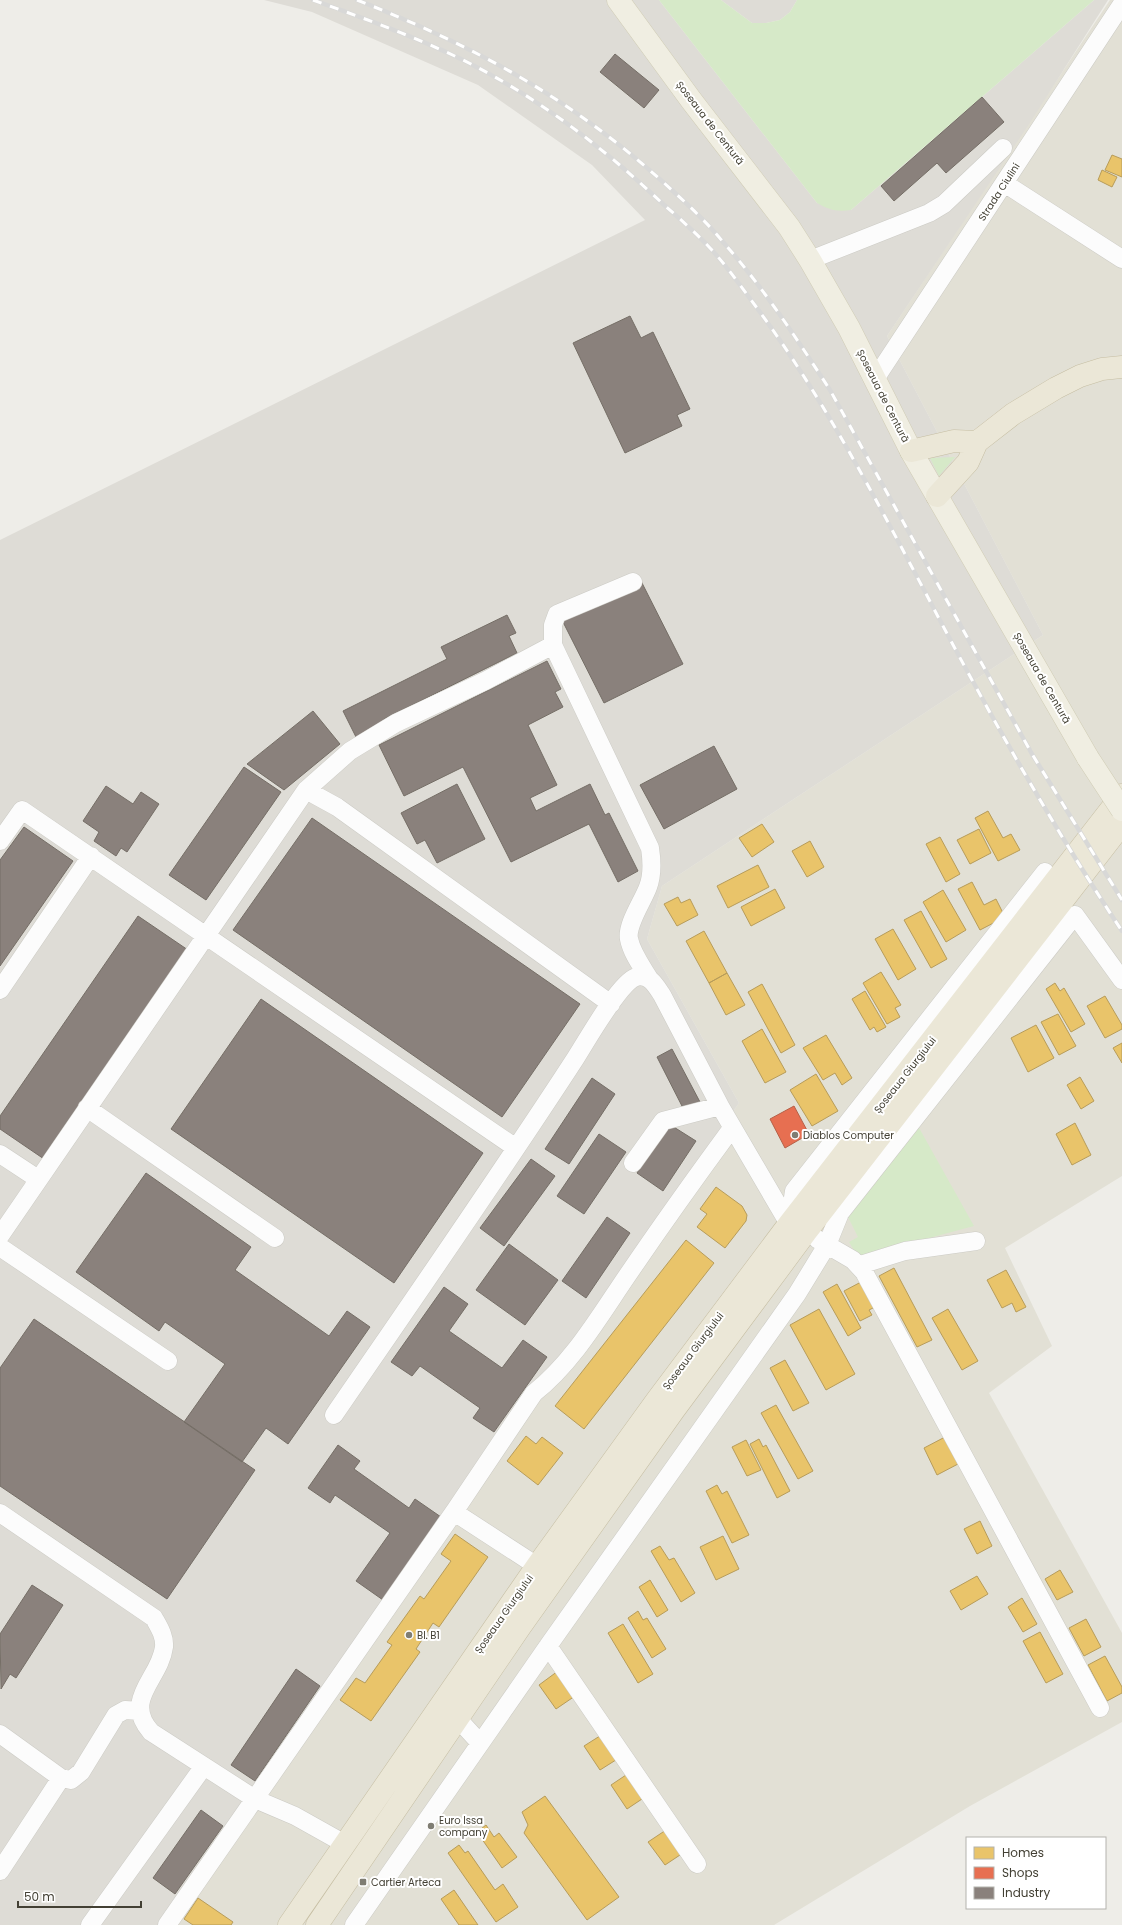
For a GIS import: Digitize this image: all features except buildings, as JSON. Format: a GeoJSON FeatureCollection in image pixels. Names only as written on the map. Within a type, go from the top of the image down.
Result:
{"type":"FeatureCollection","features":[{"type":"Feature","properties":{"kind":"highway"},"geometry":{"type":"LineString","coordinates":[[937,496],[968,462],[978,442],[1013,414],[1056,388],[1087,374],[1102,369],[1122,366]]}},
{"type":"Feature","properties":{"kind":"highway"},"geometry":{"type":"LineString","coordinates":[[911,451],[954,441],[978,442]]}},
{"type":"Feature","properties":{"kind":"highway","name":"Șoseaua Giurgiului"},"geometry":{"type":"LineString","coordinates":[[317,1925],[520,1627],[674,1410],[797,1228],[1122,795]]}},
{"type":"Feature","properties":{"kind":"highway","name":"Șoseaua Giurgiului"},"geometry":{"type":"LineString","coordinates":[[289,1925],[537,1566],[657,1400],[1122,824]]}},
{"type":"Feature","properties":{"kind":"main road","name":"Șoseaua de Centură"},"geometry":{"type":"LineString","coordinates":[[618,0],[691,100],[788,227],[810,260],[849,328],[911,451],[1088,758],[1122,810]]}},
{"type":"Feature","properties":{"kind":"street","name":"Strada Ciulini"},"geometry":{"type":"LineString","coordinates":[[875,379],[1122,4]]}},
{"type":"Feature","properties":{"kind":"street"},"geometry":{"type":"LineString","coordinates":[[810,260],[929,213],[944,204],[1003,148]]}},
{"type":"Feature","properties":{"kind":"street"},"geometry":{"type":"LineString","coordinates":[[1004,184],[1122,259]]}},
{"type":"Feature","properties":{"kind":"street"},"geometry":{"type":"LineString","coordinates":[[632,582],[557,614],[553,625],[553,645],[650,848],[652,866],[648,887],[630,927],[628,938],[632,948],[650,980],[662,995],[732,1128],[797,1228],[860,1265],[1100,1708]]}},
{"type":"Feature","properties":{"kind":"street"},"geometry":{"type":"LineString","coordinates":[[0,1236],[306,790],[350,751],[396,723],[484,681],[553,645]]}},
{"type":"Feature","properties":{"kind":"street"},"geometry":{"type":"LineString","coordinates":[[306,790],[338,807],[611,1004]]}},
{"type":"Feature","properties":{"kind":"street"},"geometry":{"type":"LineString","coordinates":[[0,841],[6,820],[22,810],[206,934],[516,1148]]}},
{"type":"Feature","properties":{"kind":"street"},"geometry":{"type":"LineString","coordinates":[[0,990],[91,856]]}},
{"type":"Feature","properties":{"kind":"street"},"geometry":{"type":"LineString","coordinates":[[797,1228],[794,1191],[1045,872]]}},
{"type":"Feature","properties":{"kind":"street"},"geometry":{"type":"LineString","coordinates":[[354,1925],[548,1646],[797,1294],[827,1245],[840,1214],[1075,915],[1122,980]]}},
{"type":"Feature","properties":{"kind":"street"},"geometry":{"type":"LineString","coordinates":[[334,1415],[516,1148],[611,1004],[625,987],[636,978],[644,977],[650,980]]}},
{"type":"Feature","properties":{"kind":"street"},"geometry":{"type":"LineString","coordinates":[[633,1163],[663,1121],[720,1106]]}},
{"type":"Feature","properties":{"kind":"street"},"geometry":{"type":"LineString","coordinates":[[87,1108],[275,1238]]}},
{"type":"Feature","properties":{"kind":"street"},"geometry":{"type":"LineString","coordinates":[[167,1925],[454,1512],[534,1393],[548,1382],[588,1332],[680,1199],[732,1128]]}},
{"type":"Feature","properties":{"kind":"street"},"geometry":{"type":"LineString","coordinates":[[0,1154],[38,1179]]}},
{"type":"Feature","properties":{"kind":"street"},"geometry":{"type":"LineString","coordinates":[[860,1265],[905,1251],[976,1241]]}},
{"type":"Feature","properties":{"kind":"street"},"geometry":{"type":"LineString","coordinates":[[0,1247],[168,1361]]}},
{"type":"Feature","properties":{"kind":"street"},"geometry":{"type":"LineString","coordinates":[[454,1512],[537,1566]]}},
{"type":"Feature","properties":{"kind":"street"},"geometry":{"type":"LineString","coordinates":[[0,1513],[154,1618],[162,1633],[164,1647],[141,1698],[140,1711],[143,1723],[151,1732],[255,1799],[295,1816],[345,1844]]}},
{"type":"Feature","properties":{"kind":"street"},"geometry":{"type":"LineString","coordinates":[[548,1646],[697,1864]]}},
{"type":"Feature","properties":{"kind":"street"},"geometry":{"type":"LineString","coordinates":[[0,1734],[61,1778],[71,1780],[81,1772],[116,1715],[125,1710],[140,1711]]}},
{"type":"Feature","properties":{"kind":"street"},"geometry":{"type":"LineString","coordinates":[[458,1719],[480,1743]]}},
{"type":"Feature","properties":{"kind":"street"},"geometry":{"type":"LineString","coordinates":[[90,1925],[204,1766]]}},
{"type":"Feature","properties":{"kind":"street"},"geometry":{"type":"LineString","coordinates":[[0,1872],[61,1778]]}},
{"type":"Feature","properties":{"kind":"shaded area"},"geometry":{"type":"Polygon","coordinates":[[[264,0],[659,0],[817,203],[851,210],[1094,0],[1108,0],[1033,118],[887,336],[1043,635],[662,886],[647,939],[739,1103],[160,1925],[0,1925],[0,540],[645,220],[592,165],[478,85],[312,12],[264,0]]]}},
{"type":"Feature","properties":{"kind":"shaded area"},"geometry":{"type":"Polygon","coordinates":[[[721,0],[797,0],[790,12],[780,20],[766,23],[752,23],[721,0]]]}},
{"type":"Feature","properties":{"kind":"shaded area"},"geometry":{"type":"Polygon","coordinates":[[[1110,0],[1122,0],[1122,1176],[1005,1248],[1052,1346],[989,1393],[1122,1633],[1122,1722],[970,1806],[774,1925],[160,1925],[739,1103],[647,939],[662,886],[1043,635],[887,336],[1110,0]]]}},
{"type":"Feature","properties":{"kind":"green space"},"geometry":{"type":"Polygon","coordinates":[[[659,0],[721,0],[752,23],[766,23],[780,20],[790,12],[797,0],[1094,0],[851,210],[837,211],[817,203],[659,0]]]}},
{"type":"Feature","properties":{"kind":"green space"},"geometry":{"type":"Polygon","coordinates":[[[955,457],[939,476],[930,458],[955,457]]]}},
{"type":"Feature","properties":{"kind":"green space"},"geometry":{"type":"Polygon","coordinates":[[[918,1126],[974,1226],[858,1257],[849,1242],[858,1237],[847,1215],[918,1126]]]}},
{"type":"Feature","properties":{"kind":"railway"},"geometry":{"type":"LineString","coordinates":[[313,0],[425,43],[461,59],[516,89],[568,124],[617,162],[687,225],[716,255],[781,341],[825,410],[865,480],[1018,762],[1043,805],[1122,931]]}},
{"type":"Feature","properties":{"kind":"railway"},"geometry":{"type":"LineString","coordinates":[[357,0],[441,36],[480,55],[519,76],[556,99],[592,124],[663,182],[702,218],[738,259],[779,314],[830,390],[1032,754],[1122,900]]}},
{"type":"Feature","properties":{"kind":"place","name":"Diablos Computer"},"geometry":{"type":"Point","coordinates":[795,1135]}},
{"type":"Feature","properties":{"kind":"place","name":"Bl. B1"},"geometry":{"type":"Point","coordinates":[409,1635]}},
{"type":"Feature","properties":{"kind":"place","name":"Euro Issa company"},"geometry":{"type":"Point","coordinates":[431,1826]}},
{"type":"Feature","properties":{"kind":"place","name":"Cartier Arteca"},"geometry":{"type":"Point","coordinates":[363,1882]}}]}
